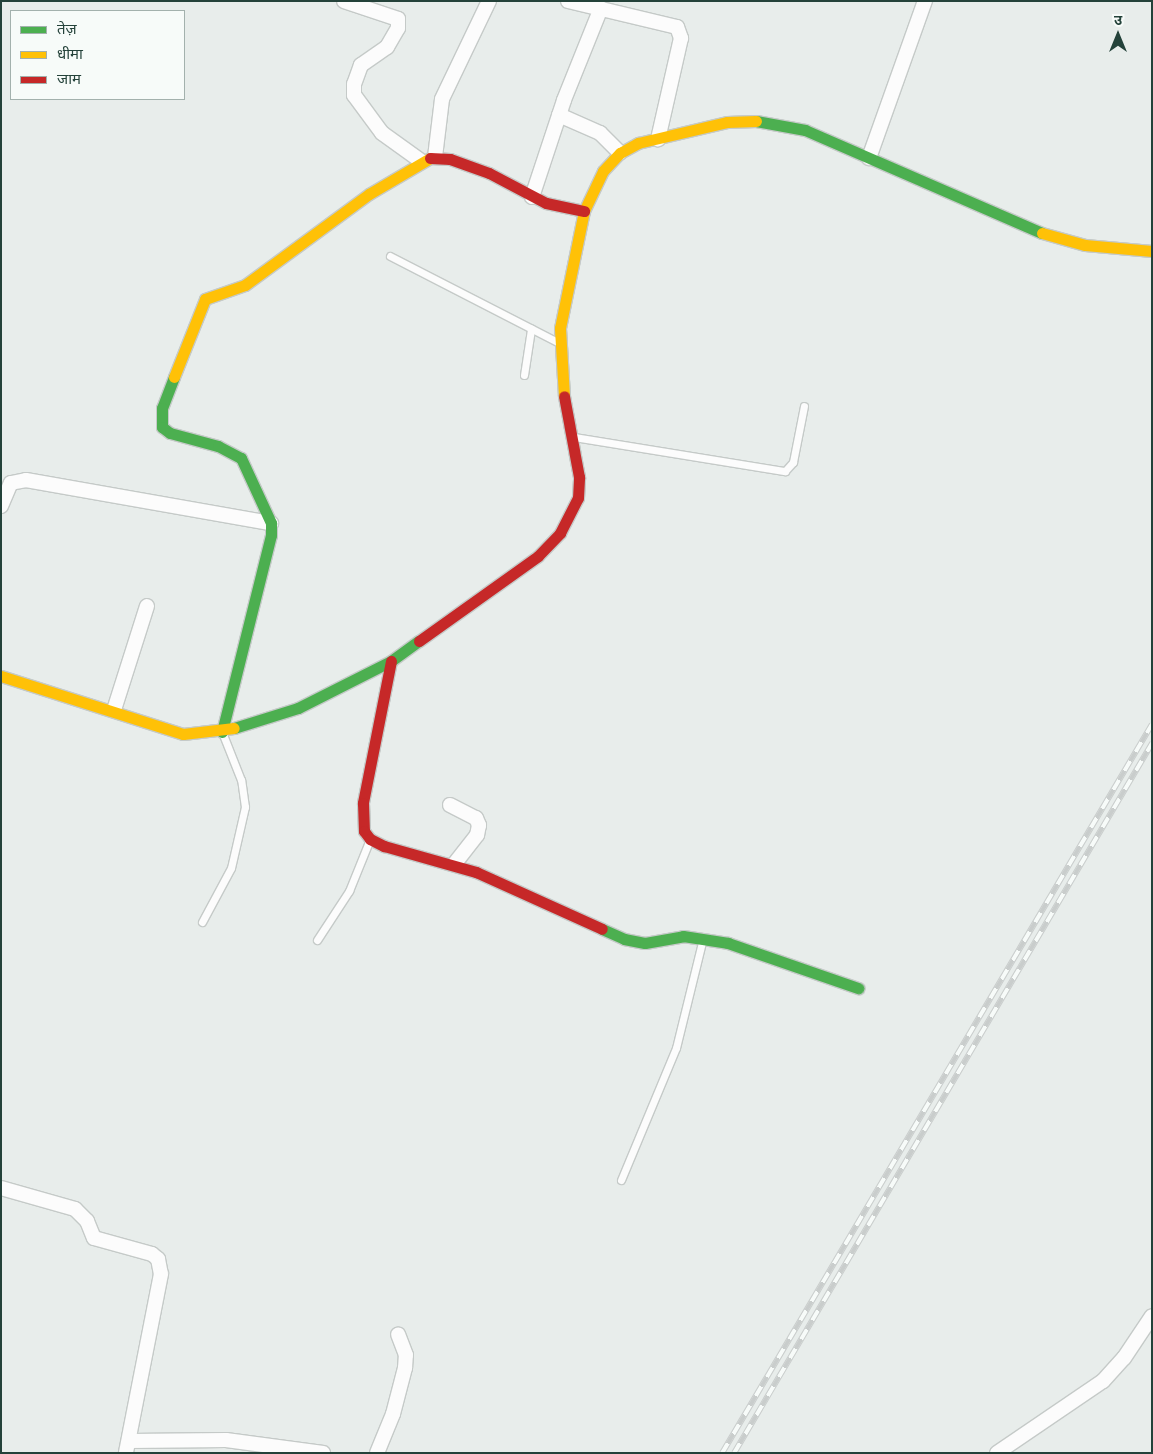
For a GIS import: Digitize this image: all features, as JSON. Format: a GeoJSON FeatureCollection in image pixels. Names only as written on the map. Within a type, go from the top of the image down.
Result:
{"type":"FeatureCollection","features":[{"type":"Feature","properties":{"kind":"street"},"geometry":{"type":"LineString","coordinates":[[344,1],[398,19],[398,28],[387,47],[361,65],[354,84],[354,95],[382,133],[421,160]]}},
{"type":"Feature","properties":{"kind":"street"},"geometry":{"type":"LineString","coordinates":[[434,157],[442,99],[488,1]]}},
{"type":"Feature","properties":{"kind":"street"},"geometry":{"type":"LineString","coordinates":[[568,1],[677,27],[681,38],[658,139]]}},
{"type":"Feature","properties":{"kind":"street"},"geometry":{"type":"LineString","coordinates":[[868,158],[925,1]]}},
{"type":"Feature","properties":{"kind":"street"},"geometry":{"type":"LineString","coordinates":[[532,197],[559,115],[601,8]]}},
{"type":"Feature","properties":{"kind":"street"},"geometry":{"type":"LineString","coordinates":[[559,115],[600,133],[620,153]]}},
{"type":"Feature","properties":{"kind":"street"},"geometry":{"type":"LineString","coordinates":[[1,676],[114,710],[183,734],[222,732],[298,708],[391,661],[538,556],[560,533],[578,498],[579,477],[561,382],[559,343],[584,211],[591,192],[603,172],[620,153],[658,139],[727,122],[758,120],[805,130],[1044,234],[1085,245],[1152,251]]}},
{"type":"Feature","properties":{"kind":"street"},"geometry":{"type":"LineString","coordinates":[[222,732],[270,547],[271,523],[241,458],[218,446],[170,433],[162,426],[162,408],[199,309],[212,294],[236,289],[280,261],[369,194],[421,160],[434,157],[480,170],[532,197],[564,209],[584,211]]}},
{"type":"Feature","properties":{"kind":"street"},"geometry":{"type":"LineString","coordinates":[[1,506],[10,483],[26,480],[271,523]]}},
{"type":"Feature","properties":{"kind":"street"},"geometry":{"type":"LineString","coordinates":[[114,710],[147,606]]}},
{"type":"Feature","properties":{"kind":"street"},"geometry":{"type":"LineString","coordinates":[[391,661],[363,804],[364,831],[370,839],[384,846],[454,864],[624,939],[645,943],[682,936],[728,943],[858,988]]}},
{"type":"Feature","properties":{"kind":"street"},"geometry":{"type":"LineString","coordinates":[[450,805],[476,818],[479,825],[477,835],[454,864]]}},
{"type":"Feature","properties":{"kind":"street"},"geometry":{"type":"LineString","coordinates":[[1,1188],[75,1209],[87,1221],[94,1238],[152,1254],[158,1259],[161,1274],[128,1447],[226,1440],[315,1452]]}},
{"type":"Feature","properties":{"kind":"street"},"geometry":{"type":"LineString","coordinates":[[997,1453],[1103,1381],[1124,1358],[1152,1316]]}},
{"type":"Feature","properties":{"kind":"street"},"geometry":{"type":"LineString","coordinates":[[377,1453],[393,1414],[405,1368],[404,1346],[398,1334]]}},
{"type":"Feature","properties":{"kind":"lane"},"geometry":{"type":"LineString","coordinates":[[390,256],[559,343]]}},
{"type":"Feature","properties":{"kind":"lane"},"geometry":{"type":"LineString","coordinates":[[524,375],[531,329]]}},
{"type":"Feature","properties":{"kind":"lane"},"geometry":{"type":"LineString","coordinates":[[571,437],[785,471],[793,462],[804,406]]}},
{"type":"Feature","properties":{"kind":"lane"},"geometry":{"type":"LineString","coordinates":[[202,922],[231,868],[245,807],[241,780],[222,732]]}},
{"type":"Feature","properties":{"kind":"lane"},"geometry":{"type":"LineString","coordinates":[[317,940],[349,892],[370,839]]}},
{"type":"Feature","properties":{"kind":"lane"},"geometry":{"type":"LineString","coordinates":[[620,1180],[674,1054],[704,938]]}},
{"type":"Feature","properties":{"kind":"railway"},"geometry":{"type":"LineString","coordinates":[[722,1453],[1152,724]]}},
{"type":"Feature","properties":{"kind":"railway"},"geometry":{"type":"LineString","coordinates":[[734,1453],[1152,743]]}},
{"type":"Feature","properties":{"kind":"traffic: fast"},"geometry":{"type":"LineString","coordinates":[[756,121],[805,130],[1042,233]]}},
{"type":"Feature","properties":{"kind":"traffic: fast"},"geometry":{"type":"LineString","coordinates":[[174,377],[162,408],[162,427],[170,433],[218,446],[241,458],[271,523],[271,535],[222,732]]}},
{"type":"Feature","properties":{"kind":"traffic: fast"},"geometry":{"type":"LineString","coordinates":[[234,728],[298,708],[391,661],[419,641]]}},
{"type":"Feature","properties":{"kind":"traffic: fast"},"geometry":{"type":"LineString","coordinates":[[602,929],[624,939],[645,943],[683,936],[728,943],[858,988]]}},
{"type":"Feature","properties":{"kind":"traffic: slow"},"geometry":{"type":"LineString","coordinates":[[564,396],[560,328],[584,211],[603,171],[620,153],[638,143],[727,122],[756,121]]}},
{"type":"Feature","properties":{"kind":"traffic: slow"},"geometry":{"type":"LineString","coordinates":[[174,377],[205,299],[245,285],[369,194],[430,158]]}},
{"type":"Feature","properties":{"kind":"traffic: slow"},"geometry":{"type":"LineString","coordinates":[[1042,233],[1085,245],[1152,251]]}},
{"type":"Feature","properties":{"kind":"traffic: slow"},"geometry":{"type":"LineString","coordinates":[[1,676],[183,734],[234,728]]}},
{"type":"Feature","properties":{"kind":"traffic: jam"},"geometry":{"type":"LineString","coordinates":[[430,158],[450,159],[489,173],[546,203],[584,211]]}},
{"type":"Feature","properties":{"kind":"traffic: jam"},"geometry":{"type":"LineString","coordinates":[[419,641],[538,556],[560,533],[578,498],[579,477],[564,396]]}},
{"type":"Feature","properties":{"kind":"traffic: jam"},"geometry":{"type":"LineString","coordinates":[[391,661],[363,803],[364,831],[370,839],[384,846],[476,872],[602,929]]}}]}
